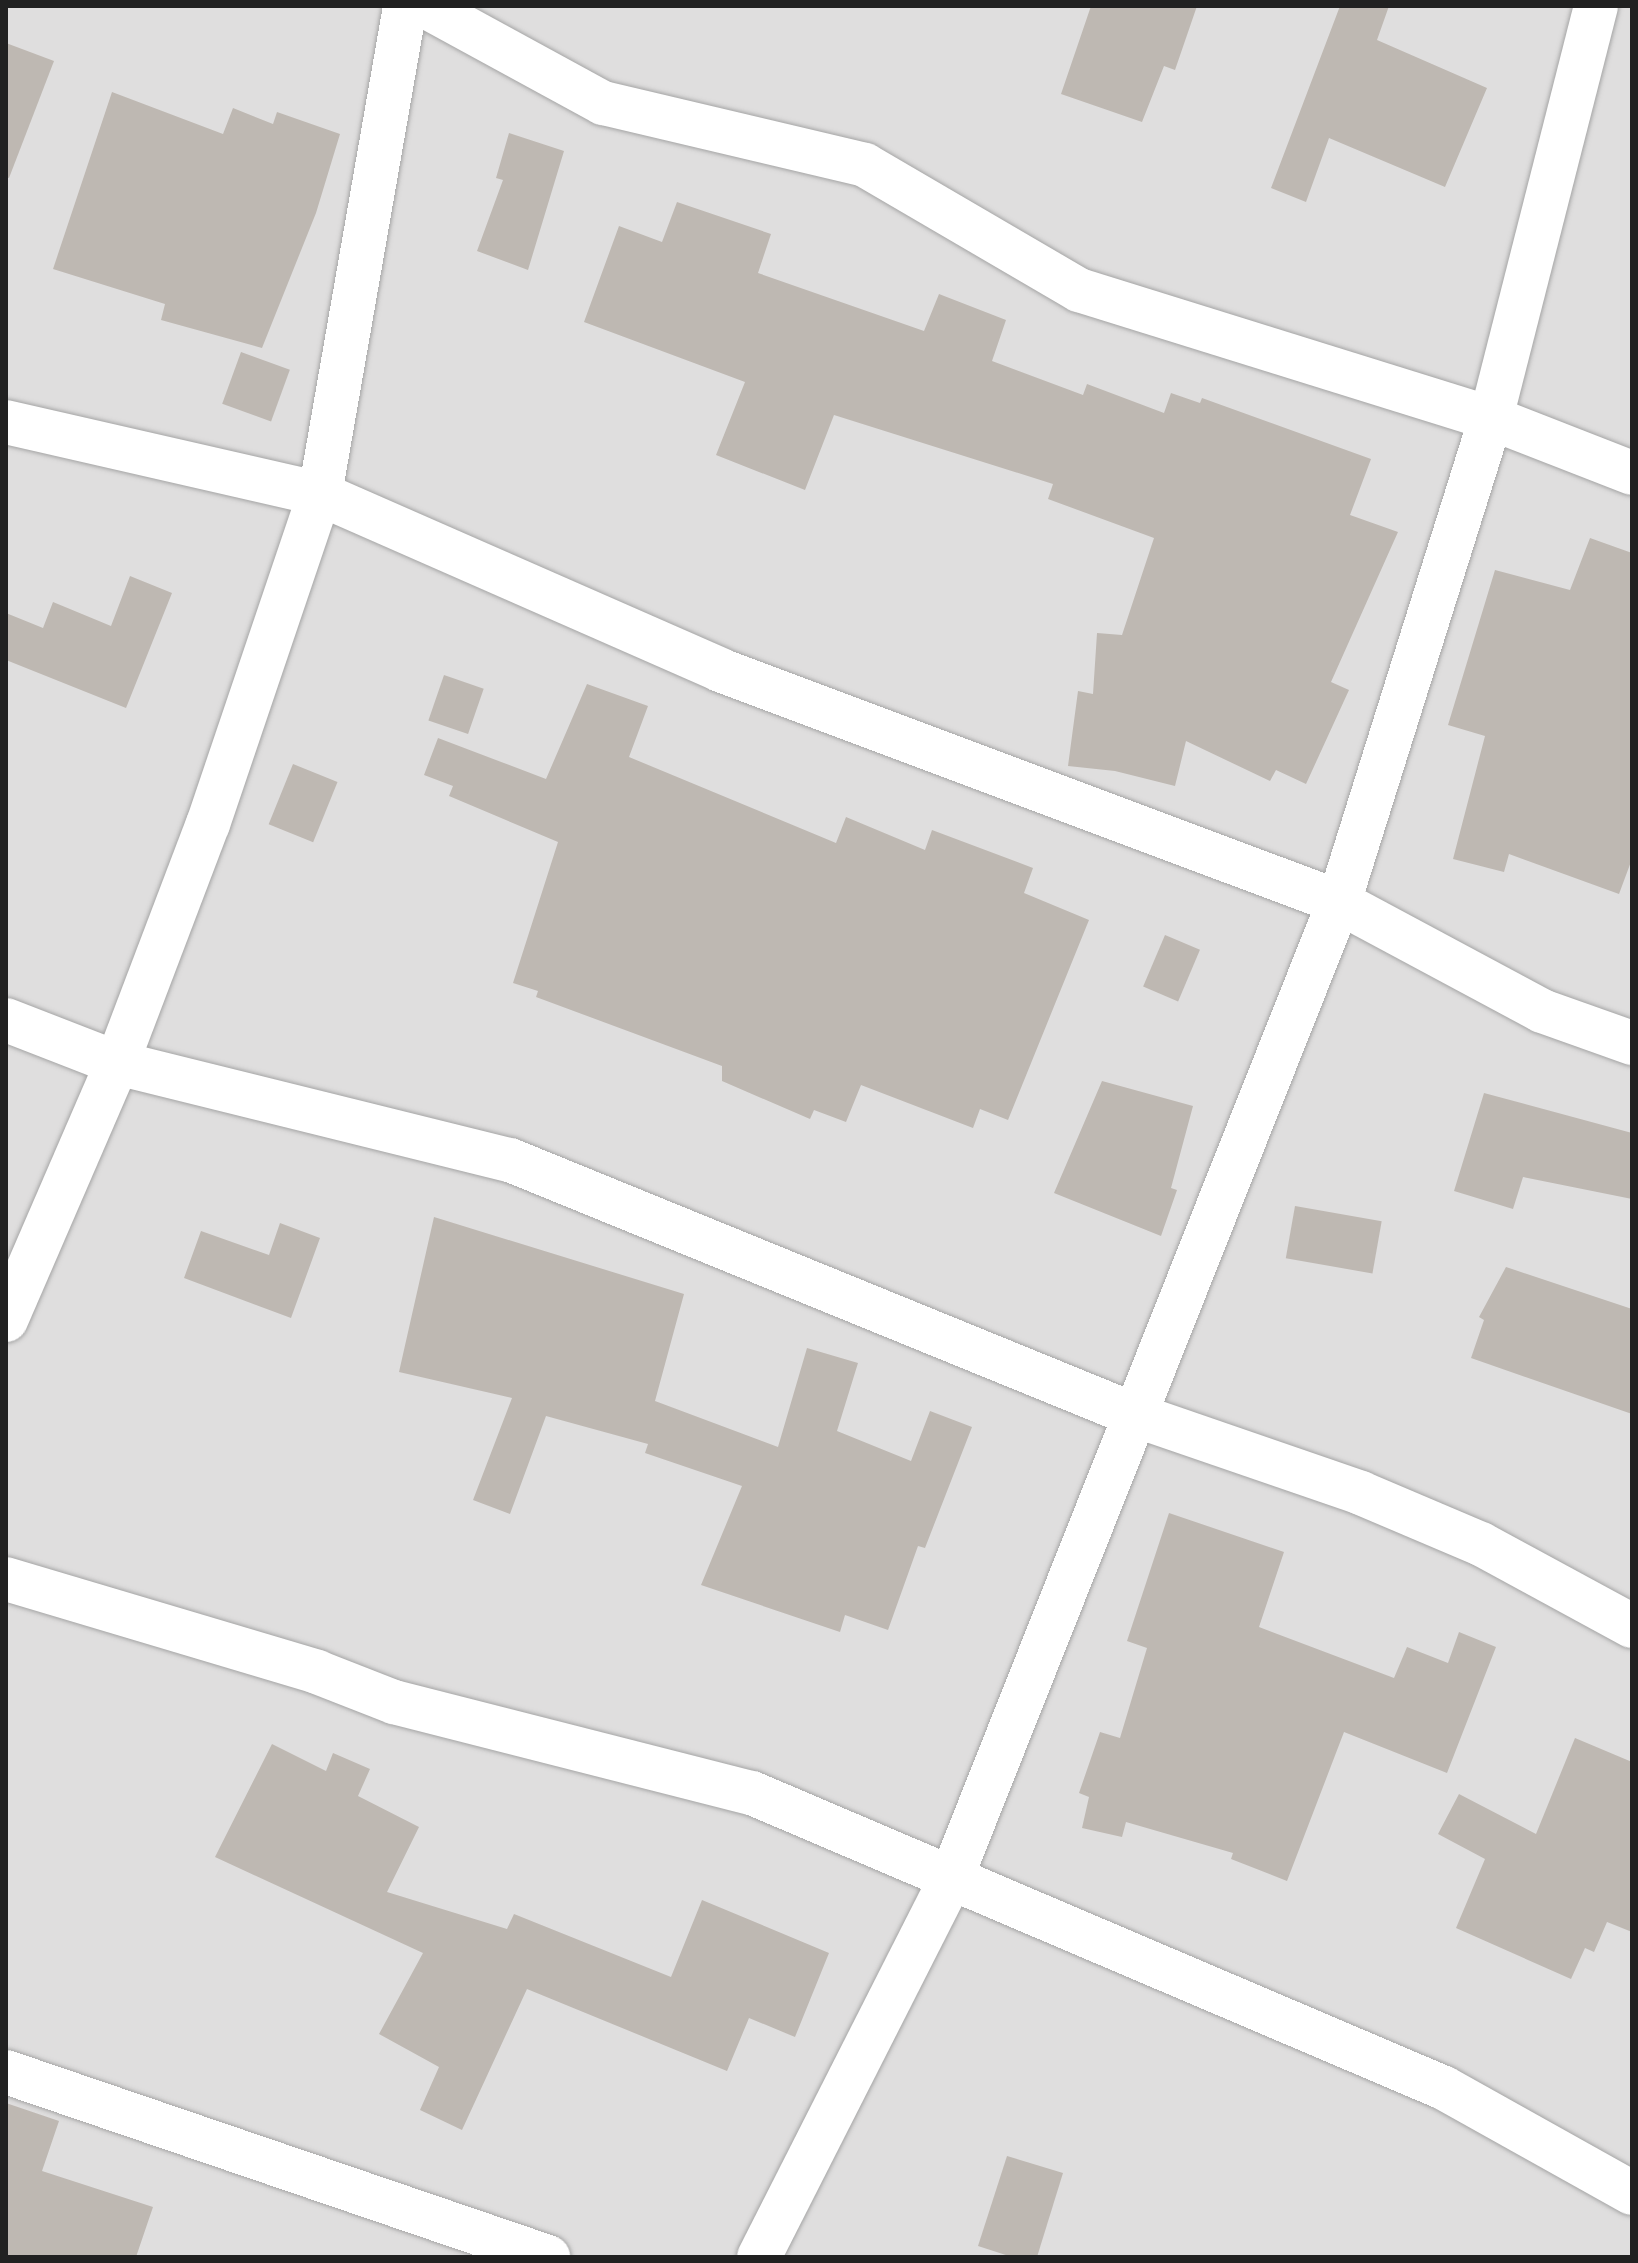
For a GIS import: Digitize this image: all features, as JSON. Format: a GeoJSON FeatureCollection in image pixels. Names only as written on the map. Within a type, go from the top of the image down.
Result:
{"type":"FeatureCollection","features":[{"type":"Feature","properties":{"kind":"street"},"geometry":{"type":"LineString","coordinates":[[6,1320],[117,1063],[208,824],[320,494],[405,6]]}},
{"type":"Feature","properties":{"kind":"street"},"geometry":{"type":"LineString","coordinates":[[425,6],[603,103],[865,165],[1079,290],[1491,418],[1632,473]]}},
{"type":"Feature","properties":{"kind":"street"},"geometry":{"type":"LineString","coordinates":[[759,2257],[950,1881],[1339,902],[1491,418],[1596,6]]}},
{"type":"Feature","properties":{"kind":"street"},"geometry":{"type":"LineString","coordinates":[[6,422],[320,494],[720,670],[1339,902],[1542,1011],[1632,1043]]}},
{"type":"Feature","properties":{"kind":"street"},"geometry":{"type":"LineString","coordinates":[[6,1020],[117,1063],[510,1160],[1135,1415],[1361,1493],[1481,1544],[1632,1626]]}},
{"type":"Feature","properties":{"kind":"street"},"geometry":{"type":"LineString","coordinates":[[6,1579],[317,1672],[394,1702],[752,1793],[950,1881],[1444,2088],[1632,2193]]}},
{"type":"Feature","properties":{"kind":"street"},"geometry":{"type":"LineString","coordinates":[[6,2072],[548,2257]]}},
{"type":"Feature","properties":{"kind":"shaded area"},"geometry":{"type":"Polygon","coordinates":[[[6,6],[1632,6],[1632,2257],[6,2257],[6,6]]]}},
{"type":"Feature","properties":{"kind":"building"},"geometry":{"type":"Polygon","coordinates":[[[1091,6],[1197,6],[1175,70],[1164,66],[1142,122],[1061,94],[1091,6]]]}},
{"type":"Feature","properties":{"kind":"building"},"geometry":{"type":"Polygon","coordinates":[[[1340,6],[1389,6],[1377,40],[1487,88],[1445,187],[1329,138],[1306,202],[1271,188],[1340,6]]]}},
{"type":"Feature","properties":{"kind":"building"},"geometry":{"type":"Polygon","coordinates":[[[6,43],[54,61],[9,178],[6,177],[6,43]]]}},
{"type":"Feature","properties":{"kind":"building"},"geometry":{"type":"Polygon","coordinates":[[[112,92],[223,134],[233,108],[273,124],[277,112],[340,134],[316,213],[262,348],[161,320],[165,304],[53,269],[112,92]]]}},
{"type":"Feature","properties":{"kind":"building"},"geometry":{"type":"Polygon","coordinates":[[[509,133],[564,151],[528,270],[477,251],[503,180],[496,178],[509,133]]]}},
{"type":"Feature","properties":{"kind":"building"},"geometry":{"type":"Polygon","coordinates":[[[677,202],[771,234],[758,273],[924,331],[939,294],[1006,320],[992,361],[1083,395],[1087,384],[1164,413],[1171,393],[1200,403],[1202,398],[1371,459],[1350,515],[1398,532],[1331,682],[1349,690],[1306,784],[1276,770],[1270,781],[1186,741],[1175,786],[1115,771],[1068,766],[1078,691],[1093,694],[1097,633],[1122,635],[1154,538],[1048,499],[1053,484],[834,415],[805,490],[716,455],[745,382],[584,322],[619,226],[662,242],[677,202]]]}},
{"type":"Feature","properties":{"kind":"building"},"geometry":{"type":"Polygon","coordinates":[[[241,352],[290,370],[271,421],[222,404],[241,352]]]}},
{"type":"Feature","properties":{"kind":"building"},"geometry":{"type":"Polygon","coordinates":[[[1590,538],[1632,553],[1632,859],[1619,894],[1509,854],[1504,872],[1453,859],[1485,736],[1448,725],[1495,570],[1570,590],[1590,538]]]}},
{"type":"Feature","properties":{"kind":"building"},"geometry":{"type":"Polygon","coordinates":[[[130,576],[172,593],[126,708],[6,660],[6,613],[43,628],[53,602],[111,626],[130,576]]]}},
{"type":"Feature","properties":{"kind":"building"},"geometry":{"type":"Polygon","coordinates":[[[444,675],[484,689],[468,734],[428,720],[444,675]]]}},
{"type":"Feature","properties":{"kind":"building"},"geometry":{"type":"Polygon","coordinates":[[[587,684],[648,706],[629,757],[836,843],[846,817],[925,850],[932,830],[1033,868],[1024,893],[1089,920],[1008,1120],[980,1109],[973,1128],[861,1085],[846,1122],[814,1110],[810,1119],[722,1081],[722,1066],[536,997],[538,991],[513,983],[558,842],[449,796],[453,786],[424,775],[438,738],[546,779],[587,684]]]}},
{"type":"Feature","properties":{"kind":"building"},"geometry":{"type":"Polygon","coordinates":[[[293,764],[338,782],[313,842],[269,824],[293,764]]]}},
{"type":"Feature","properties":{"kind":"building"},"geometry":{"type":"Polygon","coordinates":[[[1165,935],[1200,950],[1178,1001],[1143,987],[1165,935]]]}},
{"type":"Feature","properties":{"kind":"building"},"geometry":{"type":"Polygon","coordinates":[[[1102,1081],[1193,1106],[1171,1188],[1177,1190],[1161,1236],[1054,1193],[1102,1081]]]}},
{"type":"Feature","properties":{"kind":"building"},"geometry":{"type":"Polygon","coordinates":[[[1484,1093],[1632,1133],[1632,1199],[1523,1177],[1513,1209],[1454,1191],[1484,1093]]]}},
{"type":"Feature","properties":{"kind":"building"},"geometry":{"type":"Polygon","coordinates":[[[1295,1206],[1382,1221],[1372,1273],[1286,1258],[1295,1206]]]}},
{"type":"Feature","properties":{"kind":"building"},"geometry":{"type":"Polygon","coordinates":[[[434,1217],[684,1294],[655,1401],[778,1447],[807,1348],[858,1363],[837,1431],[911,1461],[930,1411],[972,1427],[925,1548],[918,1546],[888,1630],[845,1615],[840,1632],[701,1585],[742,1486],[645,1453],[648,1444],[546,1416],[510,1514],[473,1500],[512,1398],[399,1372],[434,1217]]]}},
{"type":"Feature","properties":{"kind":"building"},"geometry":{"type":"Polygon","coordinates":[[[280,1223],[320,1238],[291,1318],[184,1278],[201,1231],[269,1255],[280,1223]]]}},
{"type":"Feature","properties":{"kind":"building"},"geometry":{"type":"Polygon","coordinates":[[[1506,1267],[1632,1309],[1632,1414],[1471,1358],[1484,1320],[1479,1317],[1506,1267]]]}},
{"type":"Feature","properties":{"kind":"building"},"geometry":{"type":"Polygon","coordinates":[[[1169,1513],[1284,1552],[1259,1627],[1394,1678],[1407,1647],[1448,1663],[1459,1632],[1496,1647],[1447,1773],[1344,1732],[1287,1881],[1231,1859],[1233,1853],[1126,1822],[1122,1837],[1082,1828],[1089,1797],[1079,1793],[1100,1732],[1120,1738],[1147,1648],[1127,1641],[1169,1513]]]}},
{"type":"Feature","properties":{"kind":"building"},"geometry":{"type":"Polygon","coordinates":[[[1575,1738],[1632,1762],[1632,1932],[1607,1922],[1594,1952],[1585,1948],[1571,1979],[1456,1928],[1485,1859],[1438,1834],[1459,1794],[1536,1834],[1575,1738]]]}},
{"type":"Feature","properties":{"kind":"building"},"geometry":{"type":"Polygon","coordinates":[[[272,1744],[326,1771],[333,1753],[370,1769],[358,1796],[419,1827],[387,1892],[507,1929],[514,1914],[671,1977],[702,1900],[829,1953],[795,2037],[749,2018],[727,2071],[527,1989],[462,2130],[420,2110],[439,2067],[379,2034],[423,1953],[215,1857],[272,1744]]]}},
{"type":"Feature","properties":{"kind":"building"},"geometry":{"type":"Polygon","coordinates":[[[6,2103],[59,2121],[42,2171],[153,2207],[136,2257],[6,2257],[6,2103]]]}},
{"type":"Feature","properties":{"kind":"building"},"geometry":{"type":"Polygon","coordinates":[[[1007,2156],[1063,2173],[1037,2257],[1012,2257],[978,2246],[1007,2156]]]}}]}
